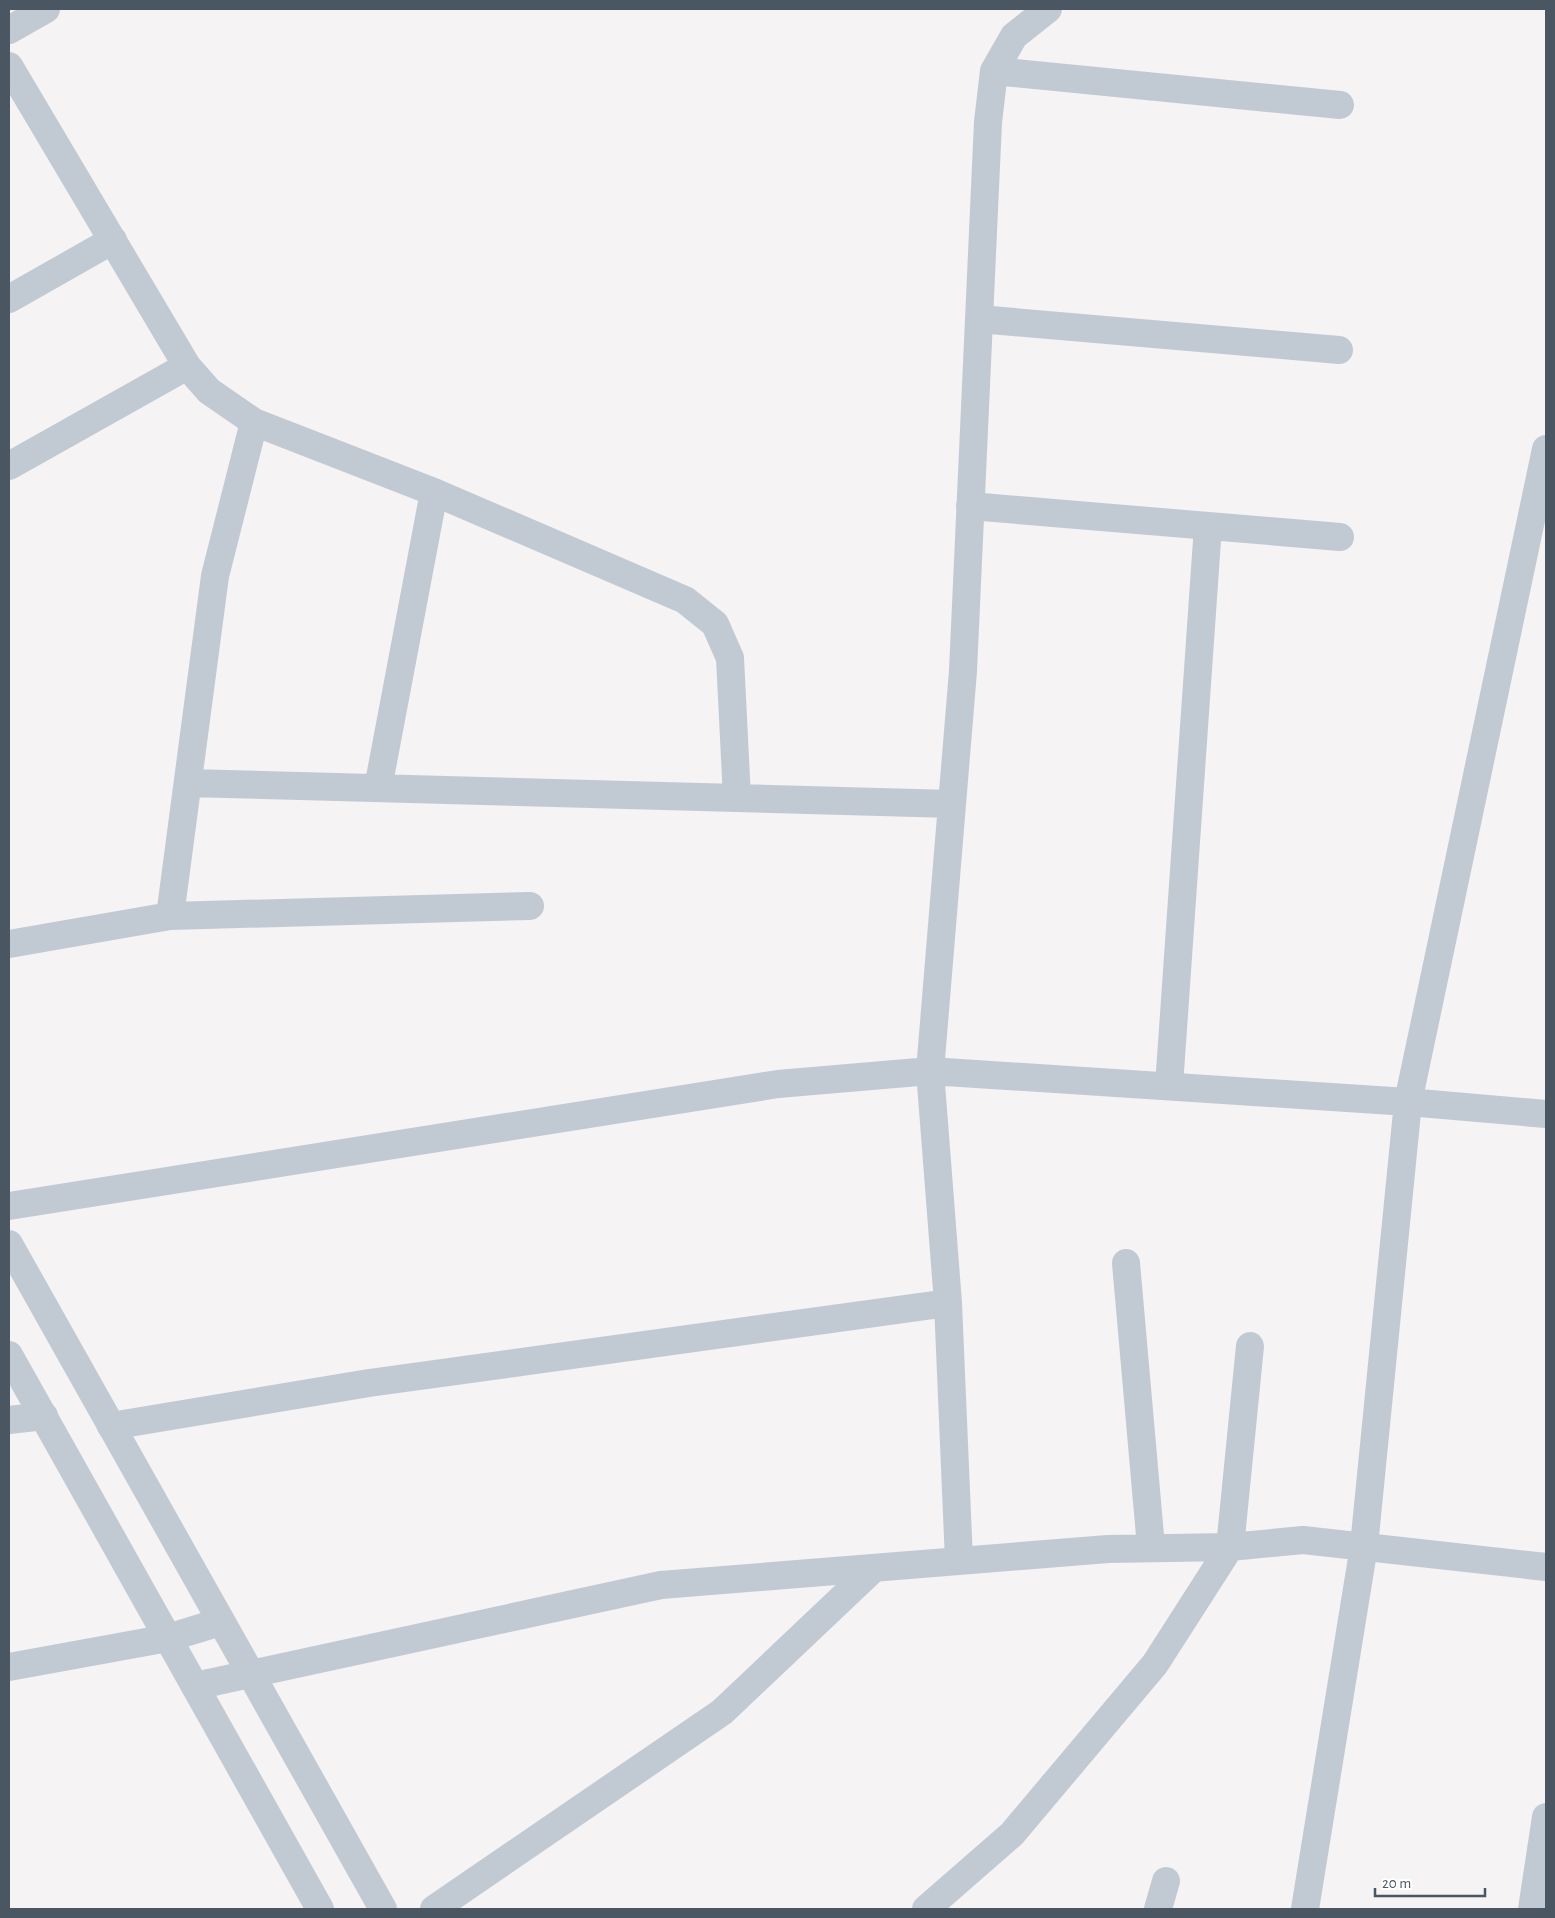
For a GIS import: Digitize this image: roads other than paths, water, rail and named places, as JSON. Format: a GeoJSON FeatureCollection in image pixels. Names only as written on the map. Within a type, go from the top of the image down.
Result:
{"type":"FeatureCollection","features":[{"type":"Feature","properties":{"kind":"street"},"geometry":{"type":"LineString","coordinates":[[9,30],[46,9]]}},
{"type":"Feature","properties":{"kind":"street"},"geometry":{"type":"LineString","coordinates":[[959,1561],[948,1303],[930,1071],[963,671],[988,122],[994,71],[1014,36],[1048,9]]}},
{"type":"Feature","properties":{"kind":"street"},"geometry":{"type":"LineString","coordinates":[[9,66],[187,366],[209,392],[254,422],[434,492],[685,600],[715,624],[730,658],[737,798]]}},
{"type":"Feature","properties":{"kind":"street"},"geometry":{"type":"LineString","coordinates":[[994,71],[1340,105]]}},
{"type":"Feature","properties":{"kind":"street"},"geometry":{"type":"LineString","coordinates":[[9,298],[113,240]]}},
{"type":"Feature","properties":{"kind":"street"},"geometry":{"type":"LineString","coordinates":[[979,319],[1338,350]]}},
{"type":"Feature","properties":{"kind":"street"},"geometry":{"type":"LineString","coordinates":[[9,466],[187,366]]}},
{"type":"Feature","properties":{"kind":"street"},"geometry":{"type":"LineString","coordinates":[[170,916],[215,576],[254,422]]}},
{"type":"Feature","properties":{"kind":"street"},"geometry":{"type":"LineString","coordinates":[[1305,1909],[1364,1546],[1408,1102],[1546,449]]}},
{"type":"Feature","properties":{"kind":"street"},"geometry":{"type":"LineString","coordinates":[[378,788],[434,492]]}},
{"type":"Feature","properties":{"kind":"street"},"geometry":{"type":"LineString","coordinates":[[970,506],[1340,537]]}},
{"type":"Feature","properties":{"kind":"street"},"geometry":{"type":"LineString","coordinates":[[1169,1086],[1208,526]]}},
{"type":"Feature","properties":{"kind":"street"},"geometry":{"type":"LineString","coordinates":[[188,783],[952,804]]}},
{"type":"Feature","properties":{"kind":"street"},"geometry":{"type":"LineString","coordinates":[[9,944],[170,916],[530,906]]}},
{"type":"Feature","properties":{"kind":"street"},"geometry":{"type":"LineString","coordinates":[[9,1206],[778,1084],[930,1071],[1408,1102],[1546,1114]]}},
{"type":"Feature","properties":{"kind":"street"},"geometry":{"type":"LineString","coordinates":[[9,1244],[383,1909]]}},
{"type":"Feature","properties":{"kind":"street"},"geometry":{"type":"LineString","coordinates":[[1126,1263],[1151,1547]]}},
{"type":"Feature","properties":{"kind":"street"},"geometry":{"type":"LineString","coordinates":[[111,1426],[369,1383],[948,1303]]}},
{"type":"Feature","properties":{"kind":"street"},"geometry":{"type":"LineString","coordinates":[[926,1909],[1012,1834],[1156,1664],[1230,1547],[1250,1346]]}},
{"type":"Feature","properties":{"kind":"street"},"geometry":{"type":"LineString","coordinates":[[9,1355],[320,1909]]}},
{"type":"Feature","properties":{"kind":"street"},"geometry":{"type":"LineString","coordinates":[[9,1420],[44,1416]]}},
{"type":"Feature","properties":{"kind":"street"},"geometry":{"type":"LineString","coordinates":[[195,1686],[661,1585],[1151,1547],[1230,1547],[1303,1540],[1546,1567]]}},
{"type":"Feature","properties":{"kind":"street"},"geometry":{"type":"LineString","coordinates":[[434,1909],[722,1712],[874,1568]]}},
{"type":"Feature","properties":{"kind":"street"},"geometry":{"type":"LineString","coordinates":[[9,1666],[168,1638],[220,1622]]}},
{"type":"Feature","properties":{"kind":"street"},"geometry":{"type":"LineString","coordinates":[[1532,1909],[1545,1827]]}},
{"type":"Feature","properties":{"kind":"street"},"geometry":{"type":"LineString","coordinates":[[1158,1909],[1166,1881]]}}]}
